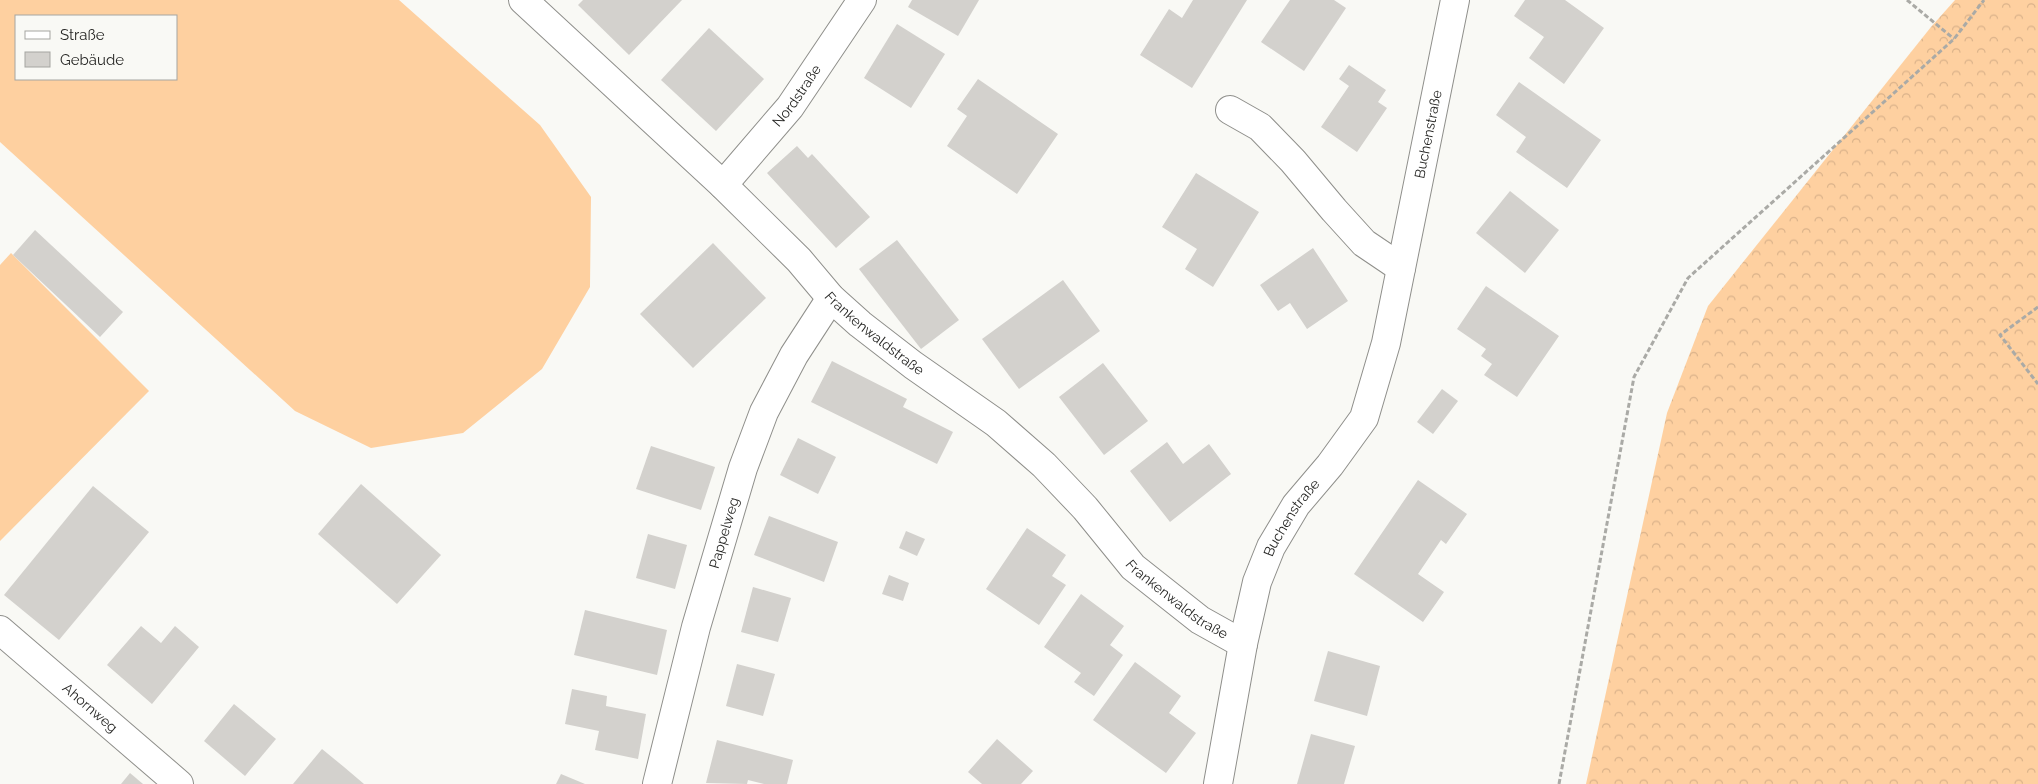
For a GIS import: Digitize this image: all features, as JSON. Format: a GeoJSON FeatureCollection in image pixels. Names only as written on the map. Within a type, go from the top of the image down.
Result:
{"type":"FeatureCollection","features":[{"type":"Feature","properties":{"kind":"street","name":"Frankenwaldstraße"},"geometry":{"type":"LineString","coordinates":[[523,0],[723,185],[799,260],[831,298],[860,324],[913,365],[996,423],[1044,465],[1085,508],[1133,567],[1200,620],[1243,644]]}},
{"type":"Feature","properties":{"kind":"street","name":"Nordstraße"},"geometry":{"type":"LineString","coordinates":[[723,185],[790,107],[862,0]]}},
{"type":"Feature","properties":{"kind":"street","name":"Buchenstraße"},"geometry":{"type":"LineString","coordinates":[[1218,784],[1243,644],[1257,582],[1270,547],[1296,505],[1330,465],[1364,418],[1386,344],[1455,0]]}},
{"type":"Feature","properties":{"kind":"street"},"geometry":{"type":"LineString","coordinates":[[1230,110],[1260,127],[1293,161],[1364,243],[1401,268]]}},
{"type":"Feature","properties":{"kind":"street","name":"Pappelweg"},"geometry":{"type":"LineString","coordinates":[[657,784],[696,627],[743,468],[764,412],[794,355],[831,298]]}},
{"type":"Feature","properties":{"kind":"street","name":"Ahornweg"},"geometry":{"type":"LineString","coordinates":[[0,630],[180,784]]}},
{"type":"Feature","properties":{"kind":"path"},"geometry":{"type":"LineString","coordinates":[[1907,0],[1954,39]]}},
{"type":"Feature","properties":{"kind":"path"},"geometry":{"type":"LineString","coordinates":[[1559,784],[1634,377],[1688,278],[1954,39],[1984,0]]}},
{"type":"Feature","properties":{"kind":"path"},"geometry":{"type":"LineString","coordinates":[[2038,307],[2000,335],[2038,384]]}},
{"type":"Feature","properties":{"kind":"green space"},"geometry":{"type":"Polygon","coordinates":[[[0,0],[399,0],[540,125],[591,197],[590,287],[542,369],[463,433],[371,448],[295,411],[0,142],[0,0]]]}},
{"type":"Feature","properties":{"kind":"green space"},"geometry":{"type":"Polygon","coordinates":[[[1955,0],[2038,0],[2038,784],[1586,784],[1667,413],[1708,306],[1931,27],[1955,0]]]}},
{"type":"Feature","properties":{"kind":"green space"},"geometry":{"type":"Polygon","coordinates":[[[11,253],[149,391],[0,541],[0,265],[11,253]]]}},
{"type":"Feature","properties":{"kind":"building"},"geometry":{"type":"Polygon","coordinates":[[[583,0],[682,0],[629,55],[578,5],[583,0]]]}},
{"type":"Feature","properties":{"kind":"building"},"geometry":{"type":"Polygon","coordinates":[[[912,0],[979,0],[958,36],[908,7],[912,0]]]}},
{"type":"Feature","properties":{"kind":"building"},"geometry":{"type":"Polygon","coordinates":[[[1193,0],[1247,0],[1192,88],[1140,55],[1169,9],[1182,18],[1193,0]]]}},
{"type":"Feature","properties":{"kind":"building"},"geometry":{"type":"Polygon","coordinates":[[[1290,0],[1334,0],[1346,8],[1304,71],[1261,42],[1290,0]]]}},
{"type":"Feature","properties":{"kind":"building"},"geometry":{"type":"Polygon","coordinates":[[[1525,0],[1565,0],[1604,28],[1564,84],[1529,58],[1544,37],[1514,16],[1525,0]]]}},
{"type":"Feature","properties":{"kind":"building"},"geometry":{"type":"Polygon","coordinates":[[[897,24],[945,54],[911,108],[864,78],[897,24]]]}},
{"type":"Feature","properties":{"kind":"building"},"geometry":{"type":"Polygon","coordinates":[[[709,28],[764,79],[716,131],[661,80],[709,28]]]}},
{"type":"Feature","properties":{"kind":"building"},"geometry":{"type":"Polygon","coordinates":[[[1349,65],[1386,90],[1378,102],[1387,108],[1357,152],[1321,127],[1349,86],[1339,79],[1349,65]]]}},
{"type":"Feature","properties":{"kind":"building"},"geometry":{"type":"Polygon","coordinates":[[[978,79],[1058,134],[1017,194],[947,146],[967,116],[957,109],[978,79]]]}},
{"type":"Feature","properties":{"kind":"building"},"geometry":{"type":"Polygon","coordinates":[[[1519,82],[1601,140],[1567,188],[1516,152],[1526,137],[1496,115],[1519,82]]]}},
{"type":"Feature","properties":{"kind":"building"},"geometry":{"type":"Polygon","coordinates":[[[797,146],[808,158],[812,154],[870,217],[836,248],[767,173],[797,146]]]}},
{"type":"Feature","properties":{"kind":"building"},"geometry":{"type":"Polygon","coordinates":[[[1196,173],[1259,212],[1213,287],[1185,269],[1197,249],[1162,227],[1196,173]]]}},
{"type":"Feature","properties":{"kind":"building"},"geometry":{"type":"Polygon","coordinates":[[[1510,191],[1559,230],[1525,273],[1476,233],[1510,191]]]}},
{"type":"Feature","properties":{"kind":"building"},"geometry":{"type":"Polygon","coordinates":[[[35,230],[123,312],[100,337],[13,255],[35,230]]]}},
{"type":"Feature","properties":{"kind":"building"},"geometry":{"type":"Polygon","coordinates":[[[897,240],[959,320],[921,349],[859,269],[897,240]]]}},
{"type":"Feature","properties":{"kind":"building"},"geometry":{"type":"Polygon","coordinates":[[[713,243],[766,298],[693,368],[640,314],[713,243]]]}},
{"type":"Feature","properties":{"kind":"building"},"geometry":{"type":"Polygon","coordinates":[[[1313,248],[1348,301],[1307,329],[1290,303],[1278,311],[1260,285],[1313,248]]]}},
{"type":"Feature","properties":{"kind":"building"},"geometry":{"type":"Polygon","coordinates":[[[1063,280],[1100,331],[1019,389],[982,339],[1063,280]]]}},
{"type":"Feature","properties":{"kind":"building"},"geometry":{"type":"Polygon","coordinates":[[[1486,286],[1559,336],[1517,397],[1484,375],[1492,364],[1481,356],[1486,349],[1457,329],[1486,286]]]}},
{"type":"Feature","properties":{"kind":"building"},"geometry":{"type":"Polygon","coordinates":[[[832,361],[907,399],[903,407],[953,432],[937,464],[811,402],[832,361]]]}},
{"type":"Feature","properties":{"kind":"building"},"geometry":{"type":"Polygon","coordinates":[[[1103,363],[1148,421],[1104,455],[1059,397],[1103,363]]]}},
{"type":"Feature","properties":{"kind":"building"},"geometry":{"type":"Polygon","coordinates":[[[1442,389],[1458,401],[1433,434],[1417,422],[1442,389]]]}},
{"type":"Feature","properties":{"kind":"building"},"geometry":{"type":"Polygon","coordinates":[[[798,438],[836,457],[818,494],[780,475],[798,438]]]}},
{"type":"Feature","properties":{"kind":"building"},"geometry":{"type":"Polygon","coordinates":[[[1167,442],[1183,464],[1209,444],[1231,474],[1170,522],[1130,471],[1167,442]]]}},
{"type":"Feature","properties":{"kind":"building"},"geometry":{"type":"Polygon","coordinates":[[[651,446],[715,467],[701,510],[636,489],[651,446]]]}},
{"type":"Feature","properties":{"kind":"building"},"geometry":{"type":"Polygon","coordinates":[[[1418,480],[1467,514],[1446,544],[1441,540],[1418,574],[1444,592],[1423,622],[1354,574],[1418,480]]]}},
{"type":"Feature","properties":{"kind":"building"},"geometry":{"type":"Polygon","coordinates":[[[361,484],[441,555],[397,604],[318,534],[361,484]]]}},
{"type":"Feature","properties":{"kind":"building"},"geometry":{"type":"Polygon","coordinates":[[[93,486],[149,532],[59,640],[4,595],[93,486]]]}},
{"type":"Feature","properties":{"kind":"building"},"geometry":{"type":"Polygon","coordinates":[[[769,516],[838,542],[824,582],[754,555],[769,516]]]}},
{"type":"Feature","properties":{"kind":"building"},"geometry":{"type":"Polygon","coordinates":[[[1027,528],[1066,555],[1052,576],[1066,585],[1039,625],[986,589],[1027,528]]]}},
{"type":"Feature","properties":{"kind":"building"},"geometry":{"type":"Polygon","coordinates":[[[906,531],[925,539],[917,556],[899,548],[906,531]]]}},
{"type":"Feature","properties":{"kind":"building"},"geometry":{"type":"Polygon","coordinates":[[[648,534],[687,545],[675,589],[636,578],[648,534]]]}},
{"type":"Feature","properties":{"kind":"building"},"geometry":{"type":"Polygon","coordinates":[[[889,575],[909,583],[903,601],[882,594],[889,575]]]}},
{"type":"Feature","properties":{"kind":"building"},"geometry":{"type":"Polygon","coordinates":[[[753,587],[791,598],[778,642],[741,632],[753,587]]]}},
{"type":"Feature","properties":{"kind":"building"},"geometry":{"type":"Polygon","coordinates":[[[1081,594],[1124,626],[1110,645],[1123,655],[1094,696],[1074,682],[1081,673],[1044,647],[1081,594]]]}},
{"type":"Feature","properties":{"kind":"building"},"geometry":{"type":"Polygon","coordinates":[[[585,610],[667,630],[657,675],[574,655],[585,610]]]}},
{"type":"Feature","properties":{"kind":"building"},"geometry":{"type":"Polygon","coordinates":[[[141,626],[161,643],[175,626],[199,647],[152,704],[107,665],[141,626]]]}},
{"type":"Feature","properties":{"kind":"building"},"geometry":{"type":"Polygon","coordinates":[[[1328,651],[1380,666],[1367,716],[1314,701],[1328,651]]]}},
{"type":"Feature","properties":{"kind":"building"},"geometry":{"type":"Polygon","coordinates":[[[1135,662],[1181,696],[1169,713],[1196,733],[1166,773],[1093,720],[1135,662]]]}},
{"type":"Feature","properties":{"kind":"building"},"geometry":{"type":"Polygon","coordinates":[[[737,664],[775,674],[763,716],[726,706],[737,664]]]}},
{"type":"Feature","properties":{"kind":"building"},"geometry":{"type":"Polygon","coordinates":[[[572,689],[607,696],[606,706],[646,714],[638,759],[595,750],[599,731],[565,724],[572,689]]]}},
{"type":"Feature","properties":{"kind":"building"},"geometry":{"type":"Polygon","coordinates":[[[234,704],[276,739],[245,776],[204,741],[234,704]]]}},
{"type":"Feature","properties":{"kind":"building"},"geometry":{"type":"Polygon","coordinates":[[[1311,734],[1355,746],[1344,784],[1297,784],[1311,734]]]}},
{"type":"Feature","properties":{"kind":"building"},"geometry":{"type":"Polygon","coordinates":[[[997,739],[1033,771],[1021,784],[982,784],[968,772],[997,739]]]}},
{"type":"Feature","properties":{"kind":"building"},"geometry":{"type":"Polygon","coordinates":[[[717,740],[793,760],[787,784],[764,784],[748,780],[747,784],[706,783],[717,740]]]}},
{"type":"Feature","properties":{"kind":"building"},"geometry":{"type":"Polygon","coordinates":[[[322,749],[344,767],[364,784],[293,784],[322,749]]]}},
{"type":"Feature","properties":{"kind":"building"},"geometry":{"type":"Polygon","coordinates":[[[130,773],[143,784],[121,784],[130,773]]]}},
{"type":"Feature","properties":{"kind":"building"},"geometry":{"type":"Polygon","coordinates":[[[561,774],[585,784],[556,784],[561,774]]]}}]}
